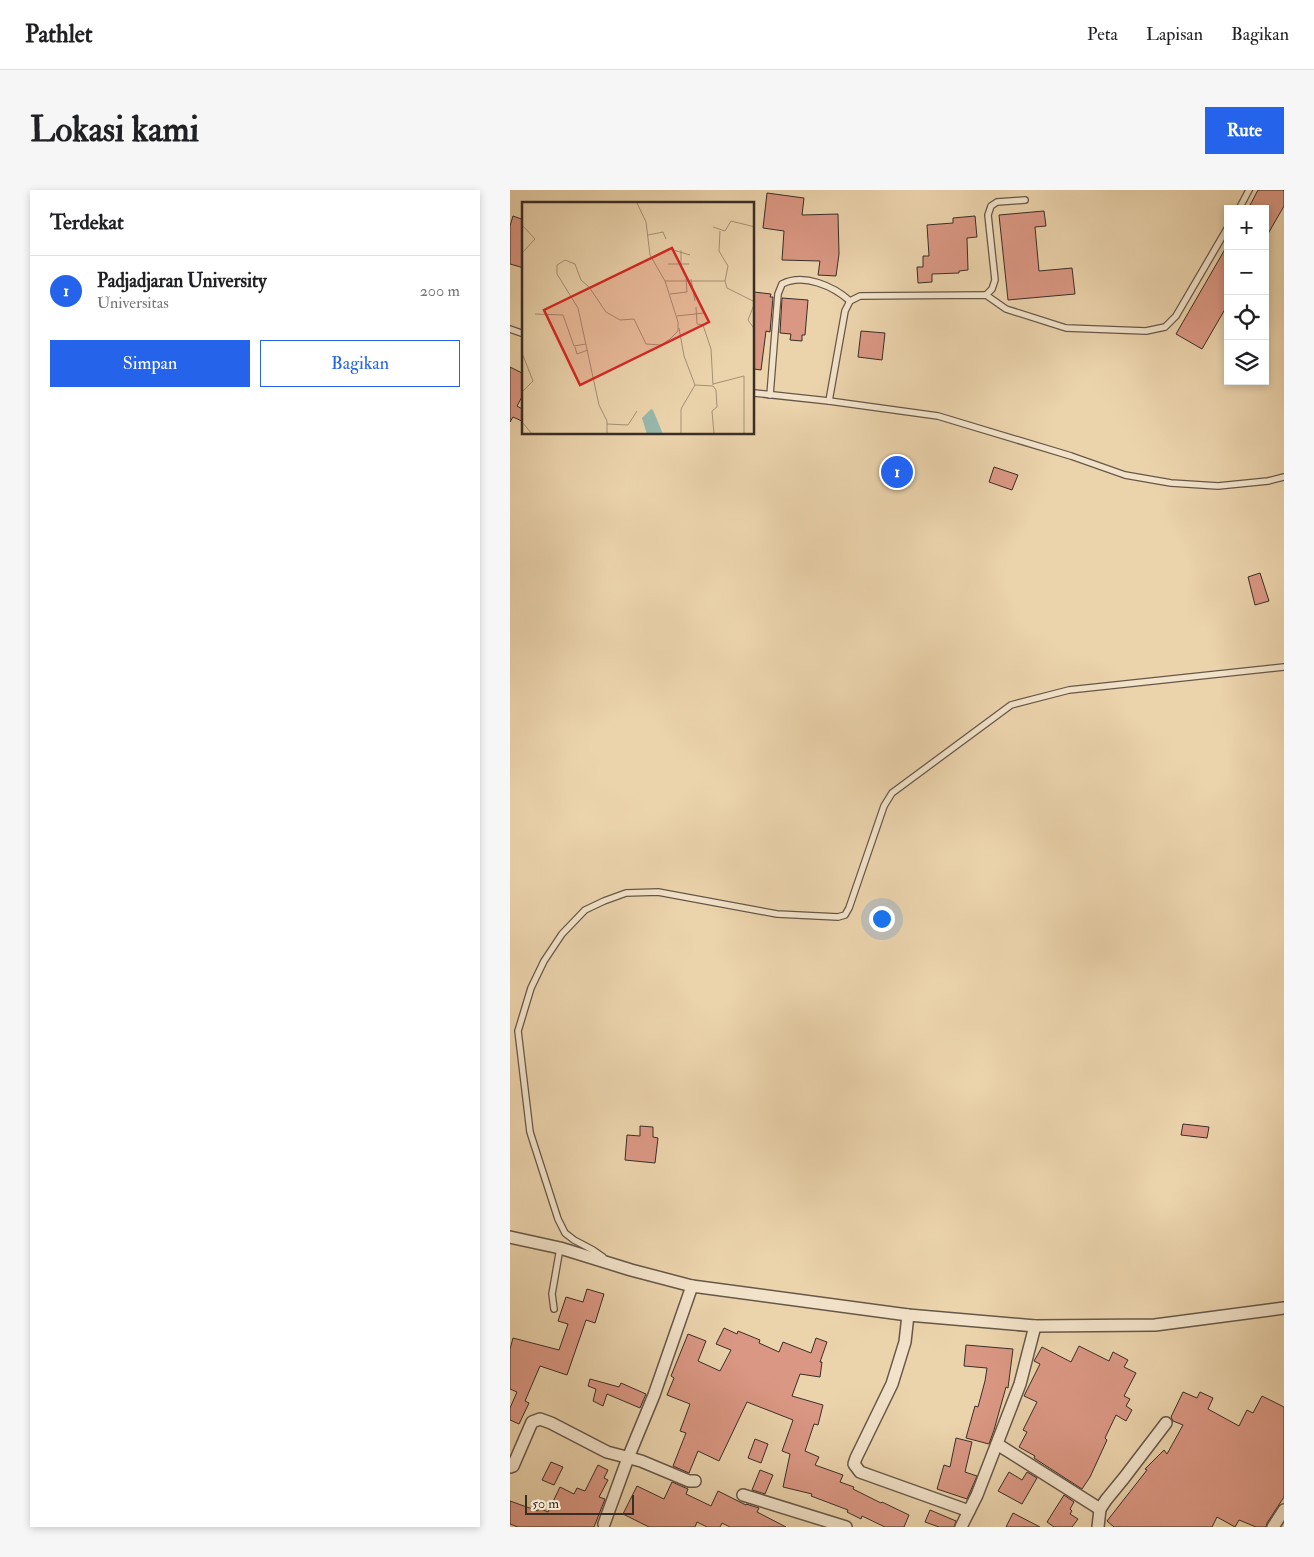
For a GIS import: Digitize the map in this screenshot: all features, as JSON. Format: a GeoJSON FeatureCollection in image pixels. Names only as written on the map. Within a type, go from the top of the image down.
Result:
{"type":"FeatureCollection","features":[{"type":"Feature","properties":{"kind":"street"},"geometry":{"type":"LineString","coordinates":[[510,1237],[560,1248],[692,1286],[908,1315],[1035,1326],[1155,1325],[1284,1308]]}},
{"type":"Feature","properties":{"kind":"street"},"geometry":{"type":"LineString","coordinates":[[604,1524],[654,1395],[692,1286]]}},
{"type":"Feature","properties":{"kind":"street"},"geometry":{"type":"LineString","coordinates":[[908,1315],[905,1342],[892,1384],[854,1464],[860,1472],[969,1512]]}},
{"type":"Feature","properties":{"kind":"street"},"geometry":{"type":"LineString","coordinates":[[961,1527],[998,1444],[1020,1384],[1035,1326]]}},
{"type":"Feature","properties":{"kind":"street"},"geometry":{"type":"LineString","coordinates":[[510,1467],[517,1460],[532,1422],[540,1419],[607,1452],[641,1461],[689,1481],[695,1480]]}},
{"type":"Feature","properties":{"kind":"street"},"geometry":{"type":"LineString","coordinates":[[1101,1525],[1100,1510],[1166,1423]]}},
{"type":"Feature","properties":{"kind":"street"},"geometry":{"type":"LineString","coordinates":[[998,1444],[1100,1510]]}},
{"type":"Feature","properties":{"kind":"street"},"geometry":{"type":"LineString","coordinates":[[743,1495],[846,1527]]}},
{"type":"Feature","properties":{"kind":"street"},"geometry":{"type":"LineString","coordinates":[[1273,1527],[1284,1510]]}},
{"type":"Feature","properties":{"kind":"lane"},"geometry":{"type":"LineString","coordinates":[[1240,205],[1249,190]]}},
{"type":"Feature","properties":{"kind":"lane"},"geometry":{"type":"LineString","coordinates":[[986,295],[992,289],[995,280],[988,215],[991,206],[997,202],[1025,200]]}},
{"type":"Feature","properties":{"kind":"lane"},"geometry":{"type":"LineString","coordinates":[[829,401],[845,311],[850,300],[860,296],[986,295],[1006,309],[1066,328],[1146,330],[1165,327],[1176,316],[1224,234]]}},
{"type":"Feature","properties":{"kind":"lane"},"geometry":{"type":"LineString","coordinates":[[770,396],[778,294],[782,284],[792,279],[820,283],[840,292],[850,300]]}},
{"type":"Feature","properties":{"kind":"lane"},"geometry":{"type":"LineString","coordinates":[[510,329],[522,333]]}},
{"type":"Feature","properties":{"kind":"lane"},"geometry":{"type":"LineString","coordinates":[[755,393],[938,416],[1071,456],[1125,475],[1171,483],[1218,486],[1268,481],[1284,477]]}},
{"type":"Feature","properties":{"kind":"lane"},"geometry":{"type":"LineString","coordinates":[[631,1270],[605,1259],[565,1233],[558,1219],[530,1132],[518,1031],[531,988],[544,961],[562,934],[585,910],[626,893],[658,892],[777,914],[838,918],[845,915],[849,908],[884,806],[892,793],[1012,705],[1069,690],[1284,668]]}},
{"type":"Feature","properties":{"kind":"lane"},"geometry":{"type":"LineString","coordinates":[[554,1309],[552,1294],[560,1248]]}},
{"type":"Feature","properties":{"kind":"building"},"geometry":{"type":"Polygon","coordinates":[[[1258,190],[1284,190],[1284,206],[1269,232],[1269,205],[1250,205],[1258,190]]]}},
{"type":"Feature","properties":{"kind":"building"},"geometry":{"type":"Polygon","coordinates":[[[767,193],[804,198],[802,215],[838,214],[839,254],[836,276],[818,275],[820,261],[782,260],[784,231],[763,228],[767,193]]]}},
{"type":"Feature","properties":{"kind":"building"},"geometry":{"type":"Polygon","coordinates":[[[1044,211],[1046,226],[1035,227],[1039,271],[1072,268],[1075,294],[1008,300],[999,215],[1044,211]]]}},
{"type":"Feature","properties":{"kind":"building"},"geometry":{"type":"Polygon","coordinates":[[[513,216],[522,219],[522,267],[510,264],[510,226],[513,216]]]}},
{"type":"Feature","properties":{"kind":"building"},"geometry":{"type":"Polygon","coordinates":[[[975,216],[977,237],[967,238],[968,270],[959,271],[959,273],[932,274],[932,282],[918,283],[917,267],[923,267],[923,256],[929,256],[927,225],[953,223],[953,218],[975,216]]]}},
{"type":"Feature","properties":{"kind":"building"},"geometry":{"type":"Polygon","coordinates":[[[1224,251],[1224,311],[1202,349],[1176,334],[1224,251]]]}},
{"type":"Feature","properties":{"kind":"building"},"geometry":{"type":"Polygon","coordinates":[[[755,292],[771,294],[770,297],[773,297],[770,332],[766,331],[761,370],[755,369],[755,292]]]}},
{"type":"Feature","properties":{"kind":"building"},"geometry":{"type":"Polygon","coordinates":[[[782,298],[808,300],[805,335],[802,335],[802,341],[790,340],[791,334],[780,333],[782,298]]]}},
{"type":"Feature","properties":{"kind":"building"},"geometry":{"type":"Polygon","coordinates":[[[861,331],[885,333],[882,360],[858,357],[861,331]]]}},
{"type":"Feature","properties":{"kind":"building"},"geometry":{"type":"Polygon","coordinates":[[[510,367],[522,373],[522,397],[517,406],[522,409],[522,421],[513,417],[510,422],[510,367]]]}},
{"type":"Feature","properties":{"kind":"building"},"geometry":{"type":"Polygon","coordinates":[[[994,467],[1018,475],[1012,490],[989,482],[994,467]]]}},
{"type":"Feature","properties":{"kind":"building"},"geometry":{"type":"Polygon","coordinates":[[[1260,573],[1269,601],[1255,605],[1248,577],[1260,573]]]}},
{"type":"Feature","properties":{"kind":"building"},"geometry":{"type":"Polygon","coordinates":[[[1183,1124],[1209,1127],[1207,1138],[1181,1135],[1183,1124]]]}},
{"type":"Feature","properties":{"kind":"building"},"geometry":{"type":"Polygon","coordinates":[[[640,1126],[653,1127],[653,1137],[658,1138],[655,1163],[625,1160],[627,1135],[640,1136],[640,1126]]]}},
{"type":"Feature","properties":{"kind":"building"},"geometry":{"type":"Polygon","coordinates":[[[587,1289],[604,1294],[595,1323],[586,1320],[567,1375],[540,1366],[525,1401],[529,1403],[519,1424],[510,1420],[510,1408],[517,1392],[510,1389],[510,1349],[513,1338],[559,1350],[568,1324],[558,1321],[566,1297],[583,1302],[587,1289]]]}},
{"type":"Feature","properties":{"kind":"building"},"geometry":{"type":"Polygon","coordinates":[[[724,1328],[737,1334],[738,1331],[760,1340],[759,1343],[779,1352],[783,1342],[811,1353],[816,1338],[827,1342],[820,1362],[822,1362],[820,1377],[800,1374],[792,1396],[823,1405],[818,1425],[814,1424],[805,1451],[819,1457],[815,1465],[843,1475],[840,1482],[854,1487],[853,1489],[909,1515],[904,1527],[885,1527],[862,1516],[861,1519],[847,1512],[848,1510],[811,1496],[812,1494],[783,1487],[790,1454],[782,1451],[793,1420],[747,1402],[719,1461],[698,1451],[689,1473],[673,1466],[686,1433],[680,1431],[690,1404],[667,1395],[674,1378],[671,1376],[688,1334],[706,1341],[698,1361],[720,1371],[731,1350],[716,1344],[724,1328]]]}},
{"type":"Feature","properties":{"kind":"building"},"geometry":{"type":"Polygon","coordinates":[[[966,1345],[1013,1349],[1008,1388],[1006,1387],[989,1444],[966,1438],[975,1406],[978,1407],[987,1368],[964,1366],[966,1345]]]}},
{"type":"Feature","properties":{"kind":"building"},"geometry":{"type":"Polygon","coordinates":[[[1079,1346],[1109,1361],[1113,1352],[1128,1360],[1124,1367],[1136,1373],[1124,1396],[1130,1399],[1126,1406],[1132,1410],[1126,1421],[1116,1415],[1090,1477],[1082,1489],[1019,1447],[1027,1432],[1023,1430],[1037,1402],[1024,1396],[1040,1364],[1034,1361],[1042,1347],[1071,1362],[1079,1346]]]}},
{"type":"Feature","properties":{"kind":"building"},"geometry":{"type":"Polygon","coordinates":[[[590,1379],[619,1387],[621,1383],[646,1394],[640,1408],[607,1394],[603,1406],[593,1401],[596,1389],[588,1386],[590,1379]]]}},
{"type":"Feature","properties":{"kind":"building"},"geometry":{"type":"Polygon","coordinates":[[[1183,1392],[1197,1398],[1200,1392],[1213,1398],[1208,1409],[1239,1426],[1247,1410],[1253,1413],[1262,1396],[1284,1407],[1284,1497],[1266,1527],[1256,1527],[1239,1520],[1235,1527],[1217,1517],[1212,1527],[1114,1527],[1107,1521],[1147,1470],[1145,1469],[1164,1450],[1167,1454],[1183,1425],[1173,1421],[1171,1417],[1183,1392]]]}},
{"type":"Feature","properties":{"kind":"building"},"geometry":{"type":"Polygon","coordinates":[[[956,1438],[972,1442],[965,1472],[977,1476],[967,1499],[937,1489],[944,1465],[950,1467],[956,1438]]]}},
{"type":"Feature","properties":{"kind":"building"},"geometry":{"type":"Polygon","coordinates":[[[755,1439],[768,1444],[761,1463],[748,1458],[755,1439]]]}},
{"type":"Feature","properties":{"kind":"building"},"geometry":{"type":"Polygon","coordinates":[[[551,1462],[563,1467],[554,1485],[542,1480],[551,1462]]]}},
{"type":"Feature","properties":{"kind":"building"},"geometry":{"type":"Polygon","coordinates":[[[598,1465],[608,1470],[604,1478],[608,1480],[599,1497],[605,1499],[594,1527],[518,1527],[510,1524],[510,1501],[538,1511],[539,1508],[548,1512],[560,1487],[574,1494],[577,1488],[585,1491],[598,1465]]]}},
{"type":"Feature","properties":{"kind":"building"},"geometry":{"type":"Polygon","coordinates":[[[760,1470],[773,1475],[765,1494],[752,1490],[760,1470]]]}},
{"type":"Feature","properties":{"kind":"building"},"geometry":{"type":"Polygon","coordinates":[[[1009,1472],[1022,1480],[1027,1472],[1037,1478],[1022,1504],[998,1491],[1009,1472]]]}},
{"type":"Feature","properties":{"kind":"building"},"geometry":{"type":"Polygon","coordinates":[[[672,1482],[688,1489],[686,1494],[711,1506],[718,1491],[746,1505],[759,1508],[757,1512],[786,1527],[730,1527],[722,1523],[720,1527],[707,1527],[697,1522],[695,1527],[649,1527],[623,1514],[637,1486],[664,1499],[672,1482]]]}},
{"type":"Feature","properties":{"kind":"building"},"geometry":{"type":"Polygon","coordinates":[[[1064,1495],[1074,1502],[1070,1509],[1072,1511],[1070,1514],[1078,1519],[1072,1527],[1054,1527],[1047,1522],[1064,1495]]]}},
{"type":"Feature","properties":{"kind":"building"},"geometry":{"type":"Polygon","coordinates":[[[930,1510],[956,1521],[954,1527],[939,1527],[925,1522],[930,1510]]]}},
{"type":"Feature","properties":{"kind":"building"},"geometry":{"type":"Polygon","coordinates":[[[1013,1513],[1040,1527],[1006,1527],[1013,1513]]]}},
{"type":"Feature","properties":{"kind":"place","name":"Padjadjaran University"},"geometry":{"type":"Point","coordinates":[897,472]}}]}
